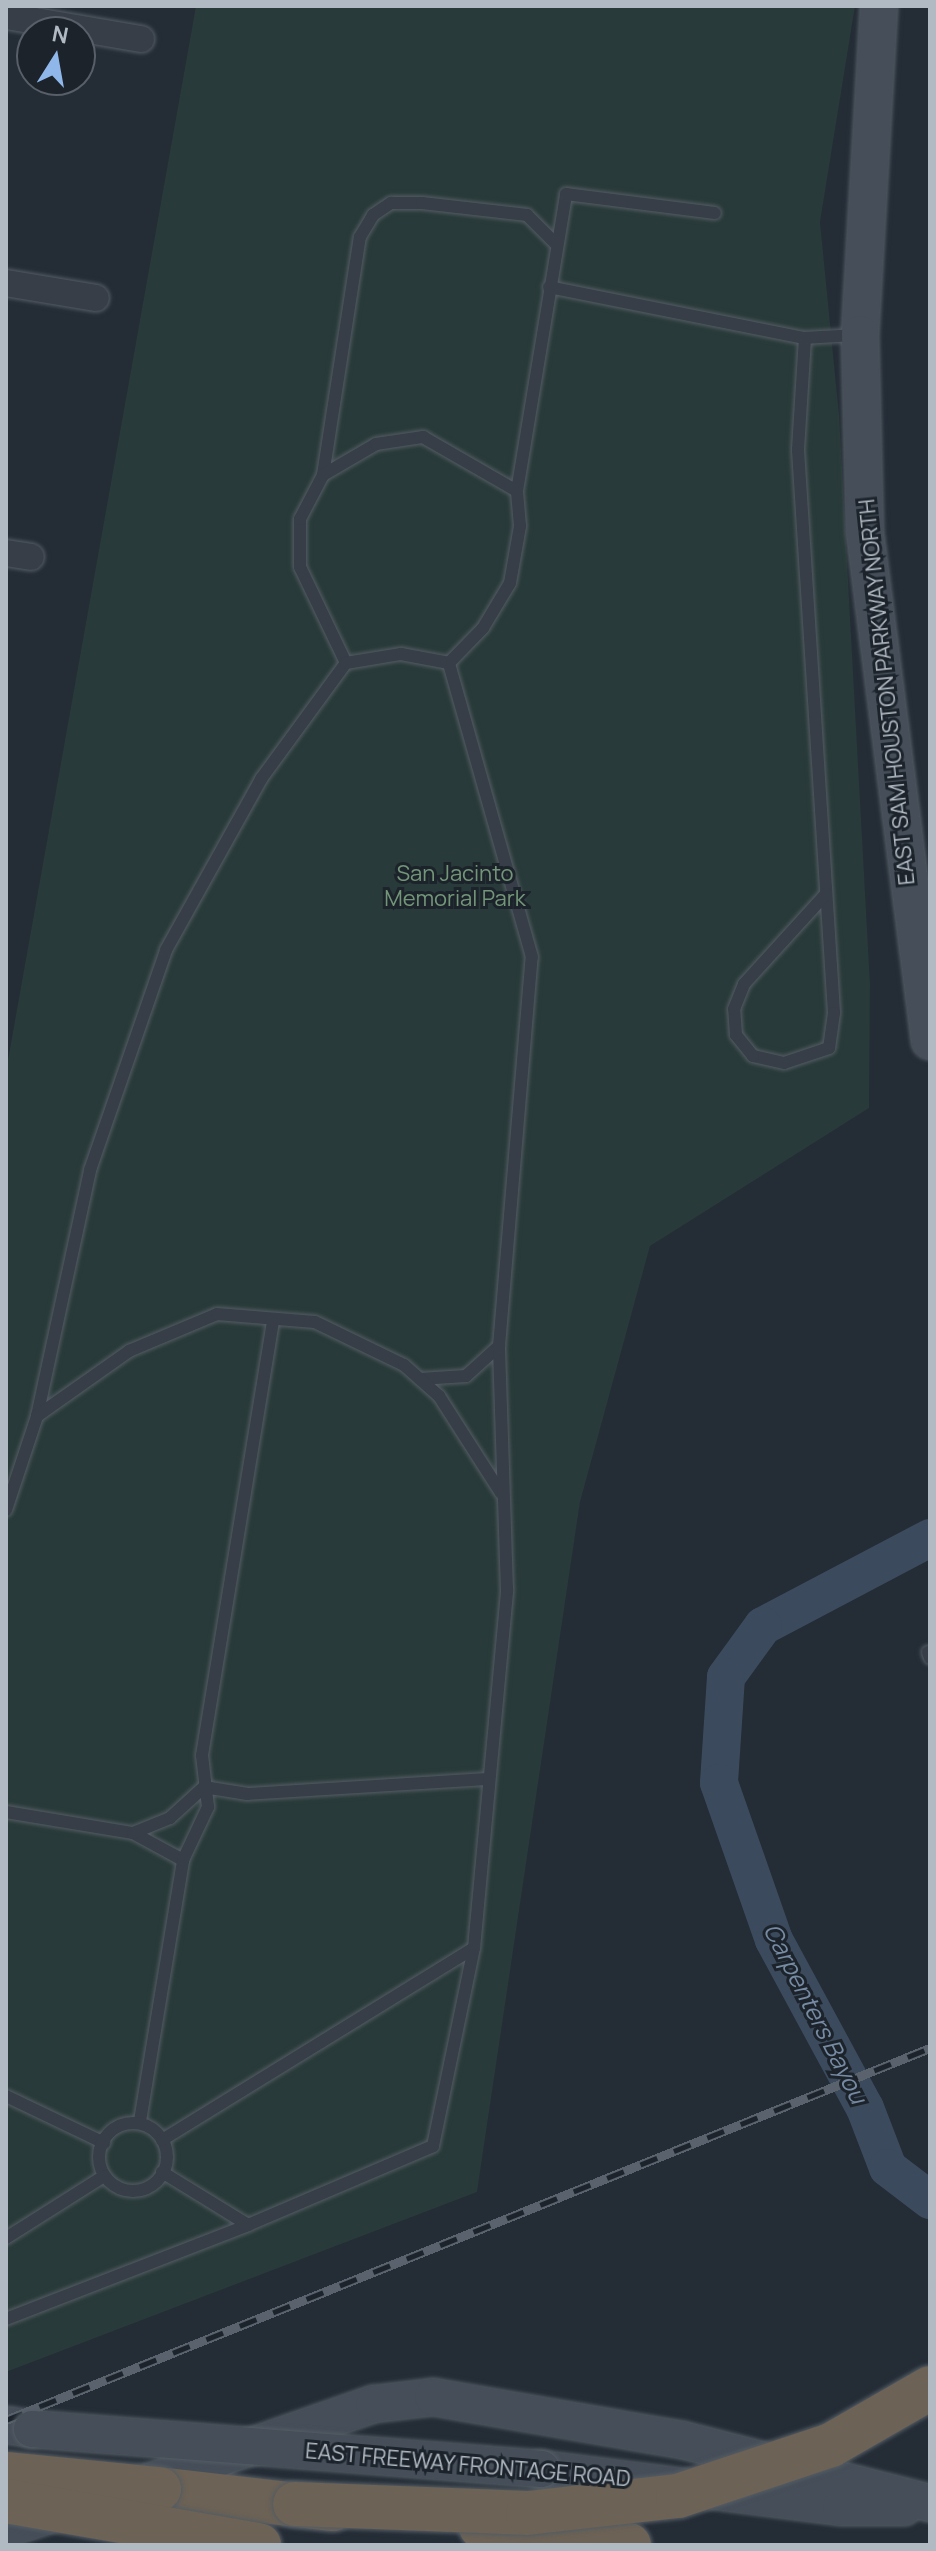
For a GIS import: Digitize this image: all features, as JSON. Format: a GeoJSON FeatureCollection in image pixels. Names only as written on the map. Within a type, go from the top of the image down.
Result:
{"type":"FeatureCollection","features":[{"type":"Feature","properties":{"kind":"highway"},"geometry":{"type":"LineString","coordinates":[[295,2504],[528,2513],[678,2496],[831,2445],[930,2388]]}},
{"type":"Feature","properties":{"kind":"highway"},"geometry":{"type":"LineString","coordinates":[[6,2474],[295,2504],[629,2545]]}},
{"type":"Feature","properties":{"kind":"highway"},"geometry":{"type":"LineString","coordinates":[[6,2501],[259,2545]]}},
{"type":"Feature","properties":{"kind":"main road","name":"EAST SAM HOUSTON PARKWAY NORTH"},"geometry":{"type":"LineString","coordinates":[[879,6],[860,334],[865,533],[928,1029]]}},
{"type":"Feature","properties":{"kind":"main road"},"geometry":{"type":"LineString","coordinates":[[6,2529],[403,2397],[682,2440],[930,2505]]}},
{"type":"Feature","properties":{"kind":"main road","name":"EAST FREEWAY FRONTAGE ROAD"},"geometry":{"type":"LineString","coordinates":[[6,2425],[541,2469],[841,2507],[930,2505]]}},
{"type":"Feature","properties":{"kind":"street"},"geometry":{"type":"LineString","coordinates":[[6,16],[141,39]]}},
{"type":"Feature","properties":{"kind":"street"},"geometry":{"type":"LineString","coordinates":[[6,283],[96,298]]}},
{"type":"Feature","properties":{"kind":"lane"},"geometry":{"type":"LineString","coordinates":[[449,663],[483,628],[510,583],[520,526],[517,491],[555,243],[566,194],[715,213]]}},
{"type":"Feature","properties":{"kind":"lane"},"geometry":{"type":"LineString","coordinates":[[346,663],[300,567],[300,519],[323,475],[360,237],[373,215],[391,203],[422,203],[527,215],[555,243]]}},
{"type":"Feature","properties":{"kind":"lane"},"geometry":{"type":"LineString","coordinates":[[549,287],[805,338],[860,334]]}},
{"type":"Feature","properties":{"kind":"lane"},"geometry":{"type":"LineString","coordinates":[[805,338],[798,450],[834,1013],[829,1048],[784,1063],[753,1056],[736,1035],[734,1009],[744,984],[826,894]]}},
{"type":"Feature","properties":{"kind":"lane"},"geometry":{"type":"LineString","coordinates":[[323,475],[376,444],[423,437],[517,491]]}},
{"type":"Feature","properties":{"kind":"lane"},"geometry":{"type":"LineString","coordinates":[[6,1510],[37,1416],[90,1170],[166,950],[261,779],[346,663],[401,654],[449,663]]}},
{"type":"Feature","properties":{"kind":"lane"},"geometry":{"type":"LineString","coordinates":[[6,2319],[248,2225],[433,2146],[474,1948],[485,1779],[507,1590],[499,1346],[532,957],[449,663]]}},
{"type":"Feature","properties":{"kind":"lane"},"geometry":{"type":"LineString","coordinates":[[37,1416],[82,1380],[182,1323],[217,1314],[273,1320],[354,1335],[420,1379],[502,1496]]}},
{"type":"Feature","properties":{"kind":"lane"},"geometry":{"type":"LineString","coordinates":[[140,2121],[183,1860],[208,1807],[202,1755],[273,1320]]}},
{"type":"Feature","properties":{"kind":"lane"},"geometry":{"type":"LineString","coordinates":[[420,1379],[466,1376],[499,1346]]}},
{"type":"Feature","properties":{"kind":"lane"},"geometry":{"type":"LineString","coordinates":[[204,1787],[247,1794],[485,1779]]}},
{"type":"Feature","properties":{"kind":"lane"},"geometry":{"type":"LineString","coordinates":[[133,1833],[170,1818],[204,1787]]}},
{"type":"Feature","properties":{"kind":"lane"},"geometry":{"type":"LineString","coordinates":[[6,1812],[133,1833],[183,1860]]}},
{"type":"Feature","properties":{"kind":"lane"},"geometry":{"type":"LineString","coordinates":[[162,2140],[474,1948]]}},
{"type":"Feature","properties":{"kind":"lane"},"geometry":{"type":"LineString","coordinates":[[6,2096],[104,2143]]}},
{"type":"Feature","properties":{"kind":"lane"},"geometry":{"type":"LineString","coordinates":[[140,2121],[162,2140],[162,2172]]}},
{"type":"Feature","properties":{"kind":"lane"},"geometry":{"type":"LineString","coordinates":[[104,2176],[104,2143],[115,2128],[140,2121]]}},
{"type":"Feature","properties":{"kind":"lane"},"geometry":{"type":"LineString","coordinates":[[162,2172],[248,2225]]}},
{"type":"Feature","properties":{"kind":"lane"},"geometry":{"type":"LineString","coordinates":[[104,2176],[133,2194],[162,2172]]}},
{"type":"Feature","properties":{"kind":"lane"},"geometry":{"type":"LineString","coordinates":[[6,2238],[104,2176]]}},
{"type":"Feature","properties":{"kind":"green space","name":"San Jacinto Memorial Park"},"geometry":{"type":"Polygon","coordinates":[[[196,6],[855,6],[820,222],[839,415],[870,984],[869,1108],[650,1246],[580,1502],[477,2192],[6,2372],[6,1071],[196,6]]]}},
{"type":"Feature","properties":{"kind":"waterway","name":"Carpenters Bayou"},"geometry":{"type":"LineString","coordinates":[[930,1538],[763,1626],[726,1677],[719,1783],[774,1940],[865,2108],[888,2168],[930,2200]]}},
{"type":"Feature","properties":{"kind":"railway"},"geometry":{"type":"LineString","coordinates":[[6,2420],[930,2048]]}}]}
